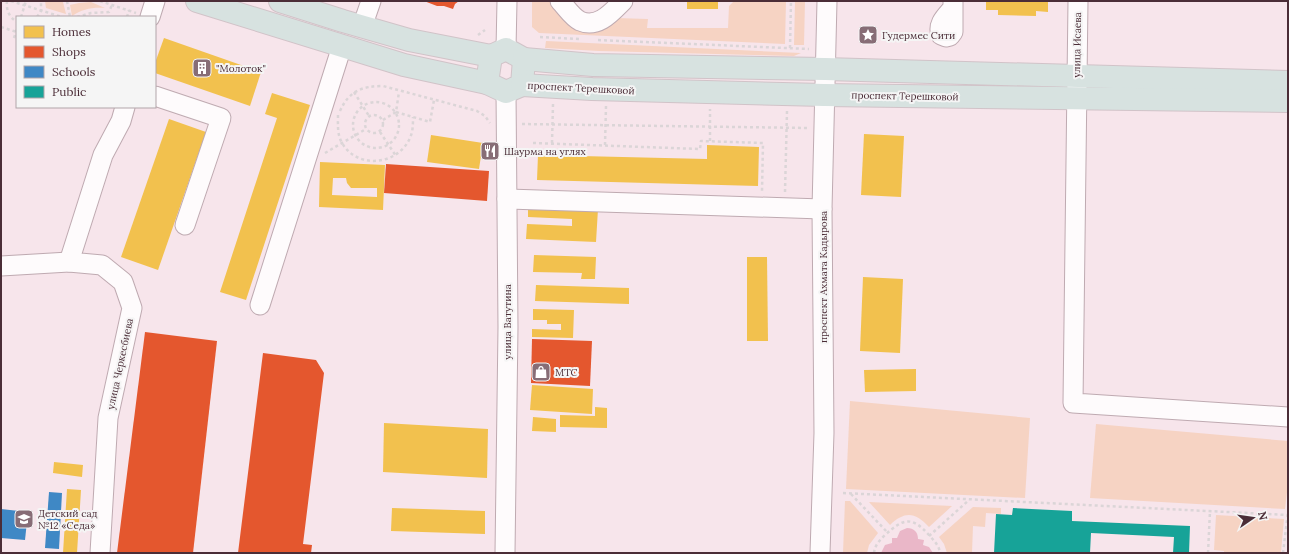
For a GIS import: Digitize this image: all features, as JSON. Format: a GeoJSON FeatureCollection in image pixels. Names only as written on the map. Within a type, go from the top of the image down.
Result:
{"type":"FeatureCollection","features":[{"type":"Feature","properties":{"kind":"main road"},"geometry":{"type":"LineString","coordinates":[[197,1],[404,65],[514,88],[507,55]]}},
{"type":"Feature","properties":{"kind":"main road","name":"проспект Терешковой"},"geometry":{"type":"LineString","coordinates":[[280,1],[409,40],[507,55],[593,64],[824,82]]}},
{"type":"Feature","properties":{"kind":"main road"},"geometry":{"type":"LineString","coordinates":[[486,82],[507,55]]}},
{"type":"Feature","properties":{"kind":"main road","name":"проспект Терешковой"},"geometry":{"type":"LineString","coordinates":[[514,88],[592,89],[824,82],[1077,88],[1288,101]]}},
{"type":"Feature","properties":{"kind":"main road","name":"проспект Терешковой"},"geometry":{"type":"LineString","coordinates":[[1077,88],[1288,82]]}},
{"type":"Feature","properties":{"kind":"street"},"geometry":{"type":"LineString","coordinates":[[150,16],[155,1]]}},
{"type":"Feature","properties":{"kind":"street"},"geometry":{"type":"LineString","coordinates":[[362,26],[371,1]]}},
{"type":"Feature","properties":{"kind":"street"},"geometry":{"type":"LineString","coordinates":[[507,1],[507,55]]}},
{"type":"Feature","properties":{"kind":"street"},"geometry":{"type":"LineString","coordinates":[[560,1],[575,17],[581,21],[589,23],[608,17],[623,1]]}},
{"type":"Feature","properties":{"kind":"street","name":"проспект Ахмата Кадырова"},"geometry":{"type":"LineString","coordinates":[[820,553],[824,434],[822,209],[827,1]]}},
{"type":"Feature","properties":{"kind":"street","name":"улица Исаева"},"geometry":{"type":"LineString","coordinates":[[1078,1],[1073,403],[1288,417]]}},
{"type":"Feature","properties":{"kind":"street"},"geometry":{"type":"LineString","coordinates":[[260,305],[342,46]]}},
{"type":"Feature","properties":{"kind":"street","name":"улица Ватутина"},"geometry":{"type":"LineString","coordinates":[[505,553],[508,327],[507,199],[514,88]]}},
{"type":"Feature","properties":{"kind":"street"},"geometry":{"type":"LineString","coordinates":[[156,96],[222,118],[185,225]]}},
{"type":"Feature","properties":{"kind":"street"},"geometry":{"type":"LineString","coordinates":[[70,262],[103,155],[121,121],[125,108]]}},
{"type":"Feature","properties":{"kind":"street"},"geometry":{"type":"LineString","coordinates":[[507,199],[822,209]]}},
{"type":"Feature","properties":{"kind":"street","name":"улица Черкесбиева"},"geometry":{"type":"LineString","coordinates":[[1,266],[70,262],[102,265],[123,282],[132,308],[108,418],[100,553]]}},
{"type":"Feature","properties":{"kind":"path"},"geometry":{"type":"LineString","coordinates":[[7,1],[8,12],[12,19],[16,21]]}},
{"type":"Feature","properties":{"kind":"path"},"geometry":{"type":"LineString","coordinates":[[11,1],[59,16]]}},
{"type":"Feature","properties":{"kind":"path"},"geometry":{"type":"LineString","coordinates":[[21,16],[26,1]]}},
{"type":"Feature","properties":{"kind":"path"},"geometry":{"type":"LineString","coordinates":[[38,16],[41,10],[41,1]]}},
{"type":"Feature","properties":{"kind":"path"},"geometry":{"type":"LineString","coordinates":[[66,1],[70,16]]}},
{"type":"Feature","properties":{"kind":"path"},"geometry":{"type":"LineString","coordinates":[[102,1],[129,10],[127,16]]}},
{"type":"Feature","properties":{"kind":"path"},"geometry":{"type":"LineString","coordinates":[[790,48],[791,1]]}},
{"type":"Feature","properties":{"kind":"path"},"geometry":{"type":"LineString","coordinates":[[80,16],[91,13],[109,12],[112,5]]}},
{"type":"Feature","properties":{"kind":"path"},"geometry":{"type":"LineString","coordinates":[[1,27],[16,31]]}},
{"type":"Feature","properties":{"kind":"path"},"geometry":{"type":"LineString","coordinates":[[476,36],[485,30]]}},
{"type":"Feature","properties":{"kind":"path"},"geometry":{"type":"LineString","coordinates":[[14,38],[16,33]]}},
{"type":"Feature","properties":{"kind":"path"},"geometry":{"type":"LineString","coordinates":[[540,37],[586,39]]}},
{"type":"Feature","properties":{"kind":"path"},"geometry":{"type":"LineString","coordinates":[[594,39],[809,49]]}},
{"type":"Feature","properties":{"kind":"path"},"geometry":{"type":"LineString","coordinates":[[413,117],[412,132],[407,145],[396,156],[382,161],[366,161],[352,154],[342,143],[338,129],[338,115],[344,102],[354,92],[368,86],[383,86],[399,92],[477,111],[485,116],[490,124]]}},
{"type":"Feature","properties":{"kind":"path"},"geometry":{"type":"LineString","coordinates":[[354,92],[370,116]]}},
{"type":"Feature","properties":{"kind":"path"},"geometry":{"type":"LineString","coordinates":[[396,112],[399,92]]}},
{"type":"Feature","properties":{"kind":"path"},"geometry":{"type":"LineString","coordinates":[[383,120],[396,112],[430,122],[434,100]]}},
{"type":"Feature","properties":{"kind":"path"},"geometry":{"type":"LineString","coordinates":[[372,102],[381,102],[389,105],[396,112],[399,121],[399,130],[395,139],[388,145],[379,148],[370,147],[361,143],[355,136],[353,119],[357,111],[363,105],[372,102]]}},
{"type":"Feature","properties":{"kind":"path"},"geometry":{"type":"LineString","coordinates":[[552,143],[553,102]]}},
{"type":"Feature","properties":{"kind":"path"},"geometry":{"type":"LineString","coordinates":[[605,145],[606,103]]}},
{"type":"Feature","properties":{"kind":"path"},"geometry":{"type":"LineString","coordinates":[[710,107],[710,142]]}},
{"type":"Feature","properties":{"kind":"path"},"geometry":{"type":"LineString","coordinates":[[785,193],[787,109]]}},
{"type":"Feature","properties":{"kind":"path"},"geometry":{"type":"LineString","coordinates":[[377,115],[383,120],[384,124],[380,132],[374,134],[366,129],[365,122],[370,116],[377,115]]}},
{"type":"Feature","properties":{"kind":"path"},"geometry":{"type":"LineString","coordinates":[[809,121],[809,135]]}},
{"type":"Feature","properties":{"kind":"path"},"geometry":{"type":"LineString","coordinates":[[518,124],[809,128]]}},
{"type":"Feature","properties":{"kind":"path"},"geometry":{"type":"LineString","coordinates":[[305,164],[366,129]]}},
{"type":"Feature","properties":{"kind":"path"},"geometry":{"type":"LineString","coordinates":[[380,132],[396,156]]}},
{"type":"Feature","properties":{"kind":"path"},"geometry":{"type":"LineString","coordinates":[[533,143],[700,149],[701,141],[763,143],[762,192]]}},
{"type":"Feature","properties":{"kind":"path"},"geometry":{"type":"LineString","coordinates":[[843,493],[1210,511],[1288,513],[1283,553]]}},
{"type":"Feature","properties":{"kind":"path"},"geometry":{"type":"LineString","coordinates":[[851,494],[888,533]]}},
{"type":"Feature","properties":{"kind":"path"},"geometry":{"type":"LineString","coordinates":[[929,536],[969,500]]}},
{"type":"Feature","properties":{"kind":"path"},"geometry":{"type":"LineString","coordinates":[[1208,553],[1210,511]]}},
{"type":"Feature","properties":{"kind":"path"},"geometry":{"type":"LineString","coordinates":[[874,553],[878,542],[897,524],[902,522],[912,522],[921,526],[937,544],[940,553]]}},
{"type":"Feature","properties":{"kind":"shaded area"},"geometry":{"type":"Polygon","coordinates":[[[45,1],[63,2],[66,14],[46,8],[45,1]]]}},
{"type":"Feature","properties":{"kind":"shaded area"},"geometry":{"type":"Polygon","coordinates":[[[532,1],[551,1],[571,21],[616,18],[648,19],[647,28],[728,28],[729,6],[734,1],[786,1],[785,44],[539,33],[532,27],[532,1]]]}},
{"type":"Feature","properties":{"kind":"shaded area"},"geometry":{"type":"Polygon","coordinates":[[[795,1],[805,1],[804,45],[794,45],[795,1]]]}},
{"type":"Feature","properties":{"kind":"shaded area"},"geometry":{"type":"Polygon","coordinates":[[[91,2],[105,8],[88,9],[72,16],[70,5],[91,2]]]}},
{"type":"Feature","properties":{"kind":"shaded area"},"geometry":{"type":"Polygon","coordinates":[[[546,41],[801,53],[794,56],[599,51],[545,48],[546,41]]]}},
{"type":"Feature","properties":{"kind":"shaded area"},"geometry":{"type":"Polygon","coordinates":[[[850,401],[1030,418],[1025,498],[846,489],[850,401]]]}},
{"type":"Feature","properties":{"kind":"shaded area"},"geometry":{"type":"Polygon","coordinates":[[[1096,424],[1288,441],[1288,484],[1285,509],[1090,498],[1096,424]]]}},
{"type":"Feature","properties":{"kind":"shaded area"},"geometry":{"type":"Polygon","coordinates":[[[845,501],[850,501],[878,533],[869,545],[867,553],[843,553],[845,501]]]}},
{"type":"Feature","properties":{"kind":"shaded area"},"geometry":{"type":"Polygon","coordinates":[[[869,502],[952,506],[929,527],[919,518],[910,515],[900,517],[890,525],[869,502]]]}},
{"type":"Feature","properties":{"kind":"shaded area"},"geometry":{"type":"Polygon","coordinates":[[[973,507],[1001,508],[1001,514],[986,513],[985,527],[973,526],[972,553],[947,553],[944,544],[939,537],[973,507]]]}},
{"type":"Feature","properties":{"kind":"shaded area"},"geometry":{"type":"Polygon","coordinates":[[[1216,515],[1284,519],[1281,553],[1224,553],[1224,551],[1214,550],[1216,515]]]}},
{"type":"Feature","properties":{"kind":"shaded area"},"geometry":{"type":"Polygon","coordinates":[[[907,528],[915,531],[918,539],[924,540],[923,545],[929,547],[933,553],[881,553],[885,545],[892,543],[892,538],[897,538],[900,531],[907,528]]]}},
{"type":"Feature","properties":{"kind":"building: Homes"},"geometry":{"type":"Polygon","coordinates":[[[687,1],[718,1],[718,9],[687,9],[687,1]]]}},
{"type":"Feature","properties":{"kind":"building: Homes"},"geometry":{"type":"Polygon","coordinates":[[[986,1],[1048,1],[1048,12],[1036,11],[1036,16],[998,15],[998,10],[986,10],[986,1]]]}},
{"type":"Feature","properties":{"kind":"building: Homes","name":"\"Молоток\""},"geometry":{"type":"Polygon","coordinates":[[[164,38],[261,72],[250,106],[156,73],[156,60],[164,38]]]}},
{"type":"Feature","properties":{"kind":"building: Homes"},"geometry":{"type":"Polygon","coordinates":[[[272,93],[310,105],[246,300],[220,292],[277,118],[265,114],[272,93]]]}},
{"type":"Feature","properties":{"kind":"building: Homes"},"geometry":{"type":"Polygon","coordinates":[[[169,119],[206,132],[158,270],[121,257],[169,119]]]}},
{"type":"Feature","properties":{"kind":"building: Homes"},"geometry":{"type":"Polygon","coordinates":[[[864,134],[904,136],[901,197],[861,195],[864,134]]]}},
{"type":"Feature","properties":{"kind":"building: Homes"},"geometry":{"type":"Polygon","coordinates":[[[431,135],[483,143],[479,169],[427,162],[431,135]]]}},
{"type":"Feature","properties":{"kind":"building: Homes"},"geometry":{"type":"Polygon","coordinates":[[[707,145],[759,147],[758,186],[537,180],[538,155],[707,159],[707,145]]]}},
{"type":"Feature","properties":{"kind":"building: Homes"},"geometry":{"type":"Polygon","coordinates":[[[320,162],[385,165],[383,210],[319,207],[320,162]],[[333,178],[332,195],[377,197],[377,188],[351,188],[347,183],[346,178],[333,178]]]}},
{"type":"Feature","properties":{"kind":"building: Homes"},"geometry":{"type":"Polygon","coordinates":[[[528,205],[598,209],[596,242],[526,239],[527,224],[572,226],[572,219],[528,217],[528,205]]]}},
{"type":"Feature","properties":{"kind":"building: Homes"},"geometry":{"type":"Polygon","coordinates":[[[534,255],[596,257],[595,279],[581,279],[582,273],[533,272],[534,255]]]}},
{"type":"Feature","properties":{"kind":"building: Homes"},"geometry":{"type":"Polygon","coordinates":[[[747,257],[767,257],[768,341],[747,341],[747,257]]]}},
{"type":"Feature","properties":{"kind":"building: Homes"},"geometry":{"type":"Polygon","coordinates":[[[863,277],[903,279],[900,353],[860,351],[863,277]]]}},
{"type":"Feature","properties":{"kind":"building: Homes"},"geometry":{"type":"Polygon","coordinates":[[[536,285],[629,288],[629,304],[535,301],[536,285]]]}},
{"type":"Feature","properties":{"kind":"building: Homes"},"geometry":{"type":"Polygon","coordinates":[[[533,309],[574,310],[573,338],[532,337],[532,329],[561,330],[561,324],[547,324],[547,320],[533,320],[533,309]]]}},
{"type":"Feature","properties":{"kind":"building: Homes"},"geometry":{"type":"Polygon","coordinates":[[[916,369],[916,391],[865,392],[864,370],[916,369]]]}},
{"type":"Feature","properties":{"kind":"building: Homes"},"geometry":{"type":"Polygon","coordinates":[[[532,385],[593,389],[592,414],[530,410],[532,385]]]}},
{"type":"Feature","properties":{"kind":"building: Homes"},"geometry":{"type":"Polygon","coordinates":[[[595,407],[607,408],[607,428],[560,427],[560,415],[595,416],[595,407]]]}},
{"type":"Feature","properties":{"kind":"building: Homes"},"geometry":{"type":"Polygon","coordinates":[[[533,417],[556,419],[556,432],[532,431],[533,417]]]}},
{"type":"Feature","properties":{"kind":"building: Homes"},"geometry":{"type":"Polygon","coordinates":[[[384,423],[488,429],[487,478],[383,472],[384,423]]]}},
{"type":"Feature","properties":{"kind":"building: Homes"},"geometry":{"type":"Polygon","coordinates":[[[54,462],[83,465],[82,477],[53,473],[54,462]]]}},
{"type":"Feature","properties":{"kind":"building: Homes"},"geometry":{"type":"Polygon","coordinates":[[[67,489],[81,490],[77,553],[63,553],[67,489]]]}},
{"type":"Feature","properties":{"kind":"building: Homes"},"geometry":{"type":"Polygon","coordinates":[[[392,508],[485,511],[485,534],[391,531],[392,508]]]}},
{"type":"Feature","properties":{"kind":"building: Shops"},"geometry":{"type":"Polygon","coordinates":[[[424,1],[459,1],[455,4],[453,9],[444,6],[437,6],[424,1]]]}},
{"type":"Feature","properties":{"kind":"building: Shops"},"geometry":{"type":"Polygon","coordinates":[[[386,164],[489,171],[487,201],[384,193],[386,164]]]}},
{"type":"Feature","properties":{"kind":"building: Shops"},"geometry":{"type":"Polygon","coordinates":[[[145,332],[217,341],[193,553],[117,553],[145,332]]]}},
{"type":"Feature","properties":{"kind":"building: Shops"},"geometry":{"type":"Polygon","coordinates":[[[532,339],[592,341],[590,386],[531,383],[532,339]]]}},
{"type":"Feature","properties":{"kind":"building: Shops"},"geometry":{"type":"Polygon","coordinates":[[[263,353],[316,360],[324,373],[303,544],[312,545],[311,553],[238,553],[263,353]]]}},
{"type":"Feature","properties":{"kind":"building: Schools"},"geometry":{"type":"Polygon","coordinates":[[[49,492],[62,493],[59,549],[45,548],[49,492]]]}},
{"type":"Feature","properties":{"kind":"building: Schools"},"geometry":{"type":"Polygon","coordinates":[[[1,509],[28,512],[25,540],[1,538],[1,509]]]}},
{"type":"Feature","properties":{"kind":"building: Public"},"geometry":{"type":"Polygon","coordinates":[[[1013,508],[1072,511],[1072,521],[1190,526],[1189,553],[1173,553],[1174,537],[1091,533],[1090,553],[994,553],[996,514],[1012,515],[1013,508]]]}},
{"type":"Feature","properties":{"kind":"place","name":"Гудермес Сити"},"geometry":{"type":"Point","coordinates":[868,35]}},
{"type":"Feature","properties":{"kind":"place","name":"\"Молоток\""},"geometry":{"type":"Point","coordinates":[202,68]}},
{"type":"Feature","properties":{"kind":"place","name":"Шаурма на углях"},"geometry":{"type":"Point","coordinates":[490,151]}},
{"type":"Feature","properties":{"kind":"place","name":"МТС"},"geometry":{"type":"Point","coordinates":[541,372]}},
{"type":"Feature","properties":{"kind":"place","name":"Детский сад №12 «Седа»"},"geometry":{"type":"Point","coordinates":[24,519]}}]}
